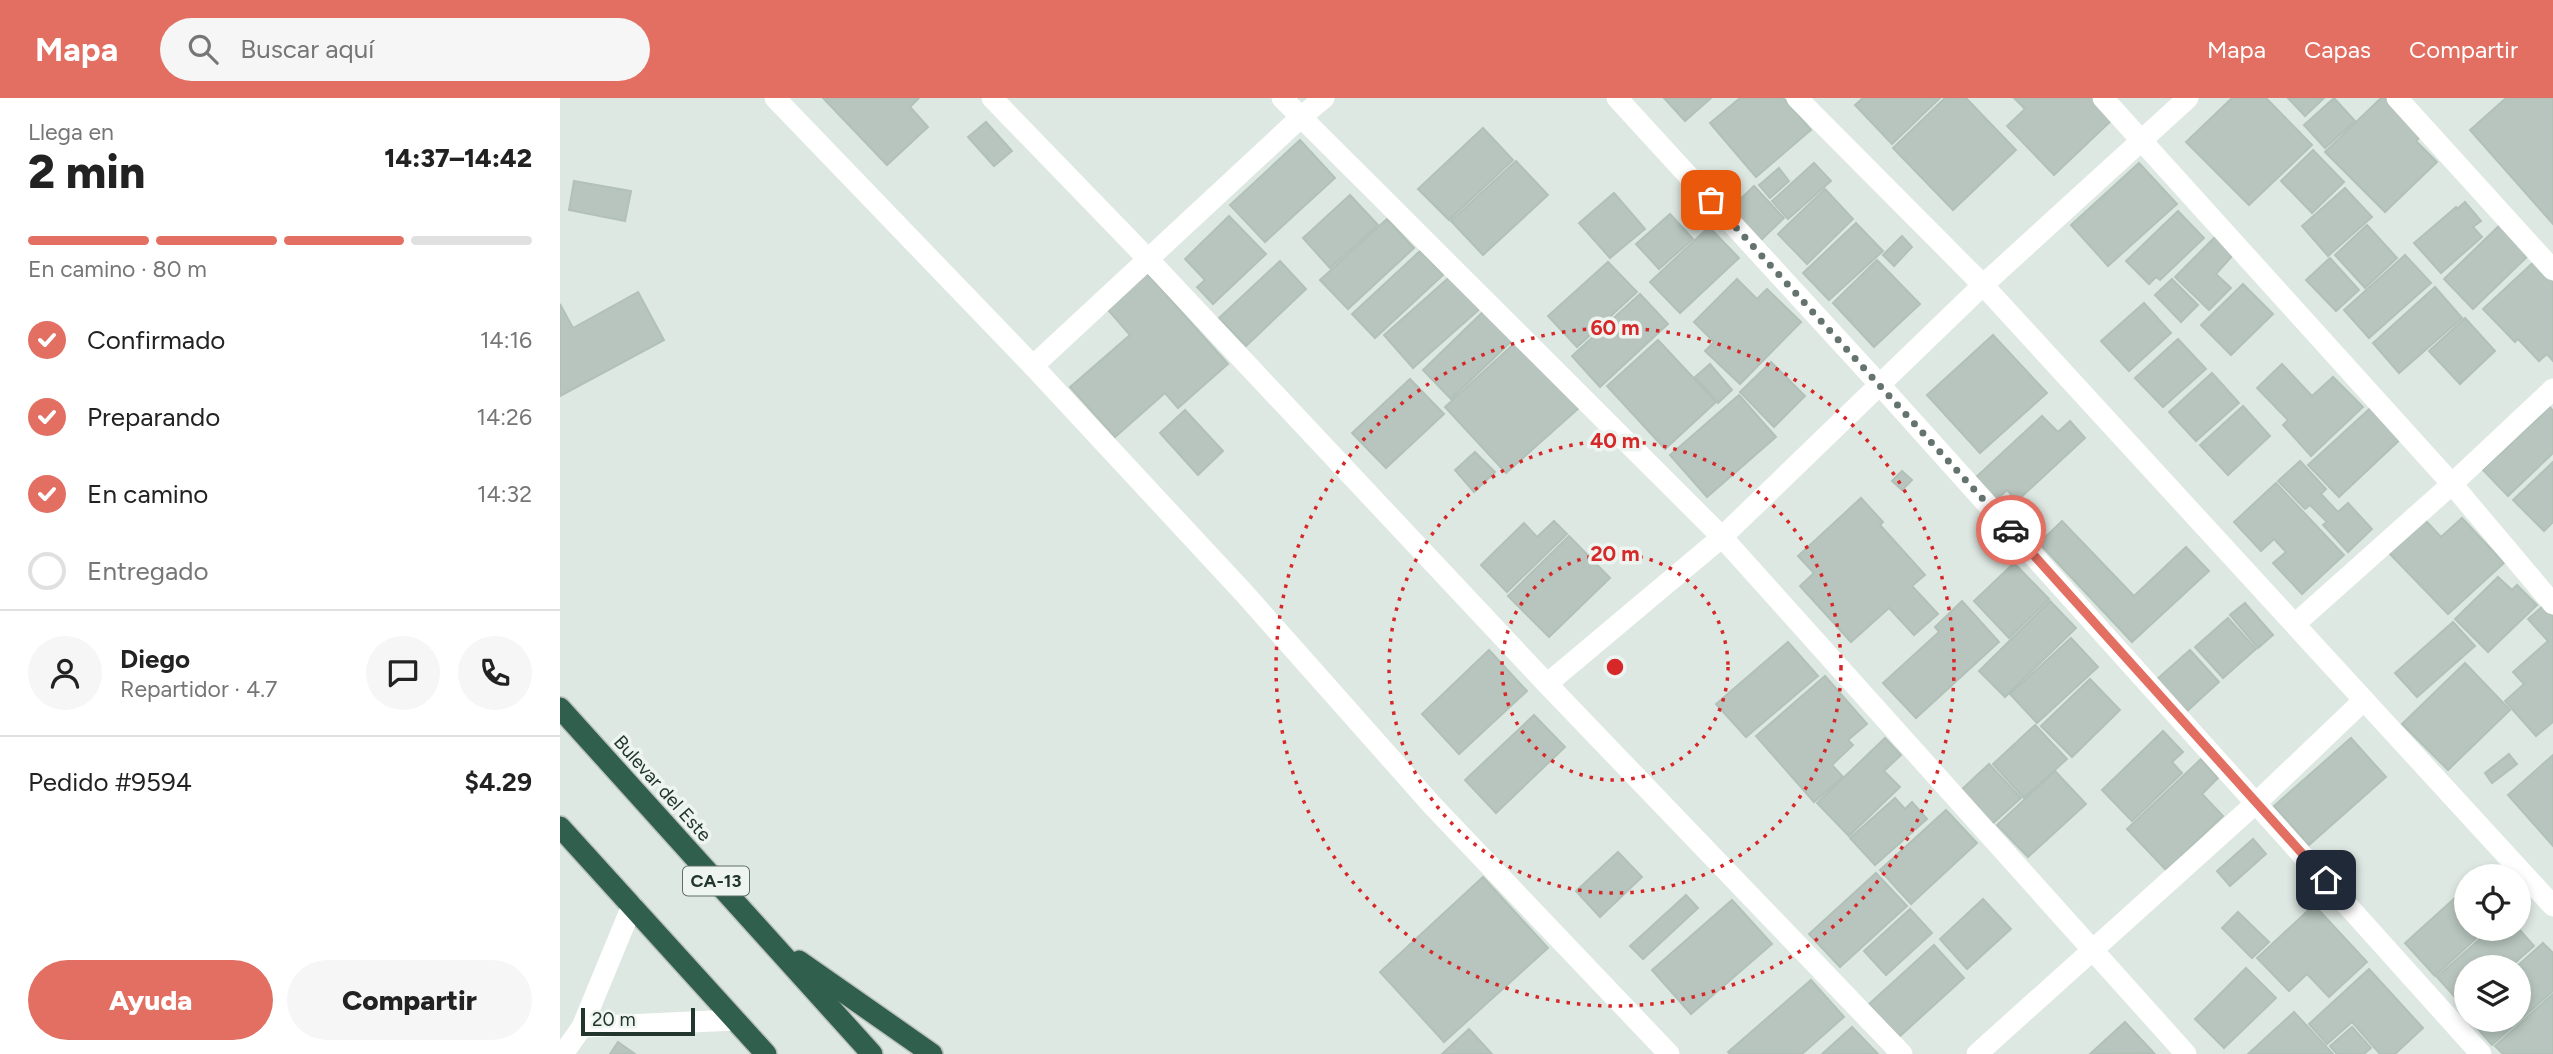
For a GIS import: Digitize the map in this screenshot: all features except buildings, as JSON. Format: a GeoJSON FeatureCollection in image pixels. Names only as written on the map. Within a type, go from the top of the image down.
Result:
{"type":"FeatureCollection","features":[{"type":"Feature","properties":{"kind":"highway","name":"Bulevar del Este"},"geometry":{"type":"LineString","coordinates":[[560,708],[873,1054]]}},
{"type":"Feature","properties":{"kind":"highway"},"geometry":{"type":"LineString","coordinates":[[560,827],[766,1054]]}},
{"type":"Feature","properties":{"kind":"highway"},"geometry":{"type":"LineString","coordinates":[[768,939],[932,1054]]}},
{"type":"Feature","properties":{"kind":"street"},"geometry":{"type":"LineString","coordinates":[[775,98],[1033,366],[1253,603],[1432,804],[1669,1054]]}},
{"type":"Feature","properties":{"kind":"street"},"geometry":{"type":"LineString","coordinates":[[992,98],[1902,1054]]}},
{"type":"Feature","properties":{"kind":"street"},"geometry":{"type":"LineString","coordinates":[[1282,98],[1722,537],[2186,1054]]}},
{"type":"Feature","properties":{"kind":"street"},"geometry":{"type":"LineString","coordinates":[[1033,366],[1147,258],[1324,98]]}},
{"type":"Feature","properties":{"kind":"street"},"geometry":{"type":"LineString","coordinates":[[1617,98],[1880,385],[2482,1054]]}},
{"type":"Feature","properties":{"kind":"street"},"geometry":{"type":"LineString","coordinates":[[1797,98],[1983,285],[2553,906]]}},
{"type":"Feature","properties":{"kind":"street"},"geometry":{"type":"LineString","coordinates":[[2103,98],[2452,484],[2553,604]]}},
{"type":"Feature","properties":{"kind":"street"},"geometry":{"type":"LineString","coordinates":[[1547,684],[1722,537],[1983,285],[2188,98]]}},
{"type":"Feature","properties":{"kind":"street"},"geometry":{"type":"LineString","coordinates":[[2397,98],[2553,270]]}},
{"type":"Feature","properties":{"kind":"street"},"geometry":{"type":"LineString","coordinates":[[2295,624],[2452,484],[2553,389]]}},
{"type":"Feature","properties":{"kind":"street"},"geometry":{"type":"LineString","coordinates":[[1977,1054],[2256,803],[2364,700]]}},
{"type":"Feature","properties":{"kind":"street"},"geometry":{"type":"LineString","coordinates":[[563,1054],[582,1027],[632,906]]}},
{"type":"Feature","properties":{"kind":"street"},"geometry":{"type":"LineString","coordinates":[[582,1027],[735,1020]]}},
{"type":"Feature","properties":{"kind":"way so far"},"geometry":{"type":"LineString","coordinates":[[1711,200],[2011,530]]}},
{"type":"Feature","properties":{"kind":"route"},"geometry":{"type":"LineString","coordinates":[[2011,530],[2326,880]]}}]}
